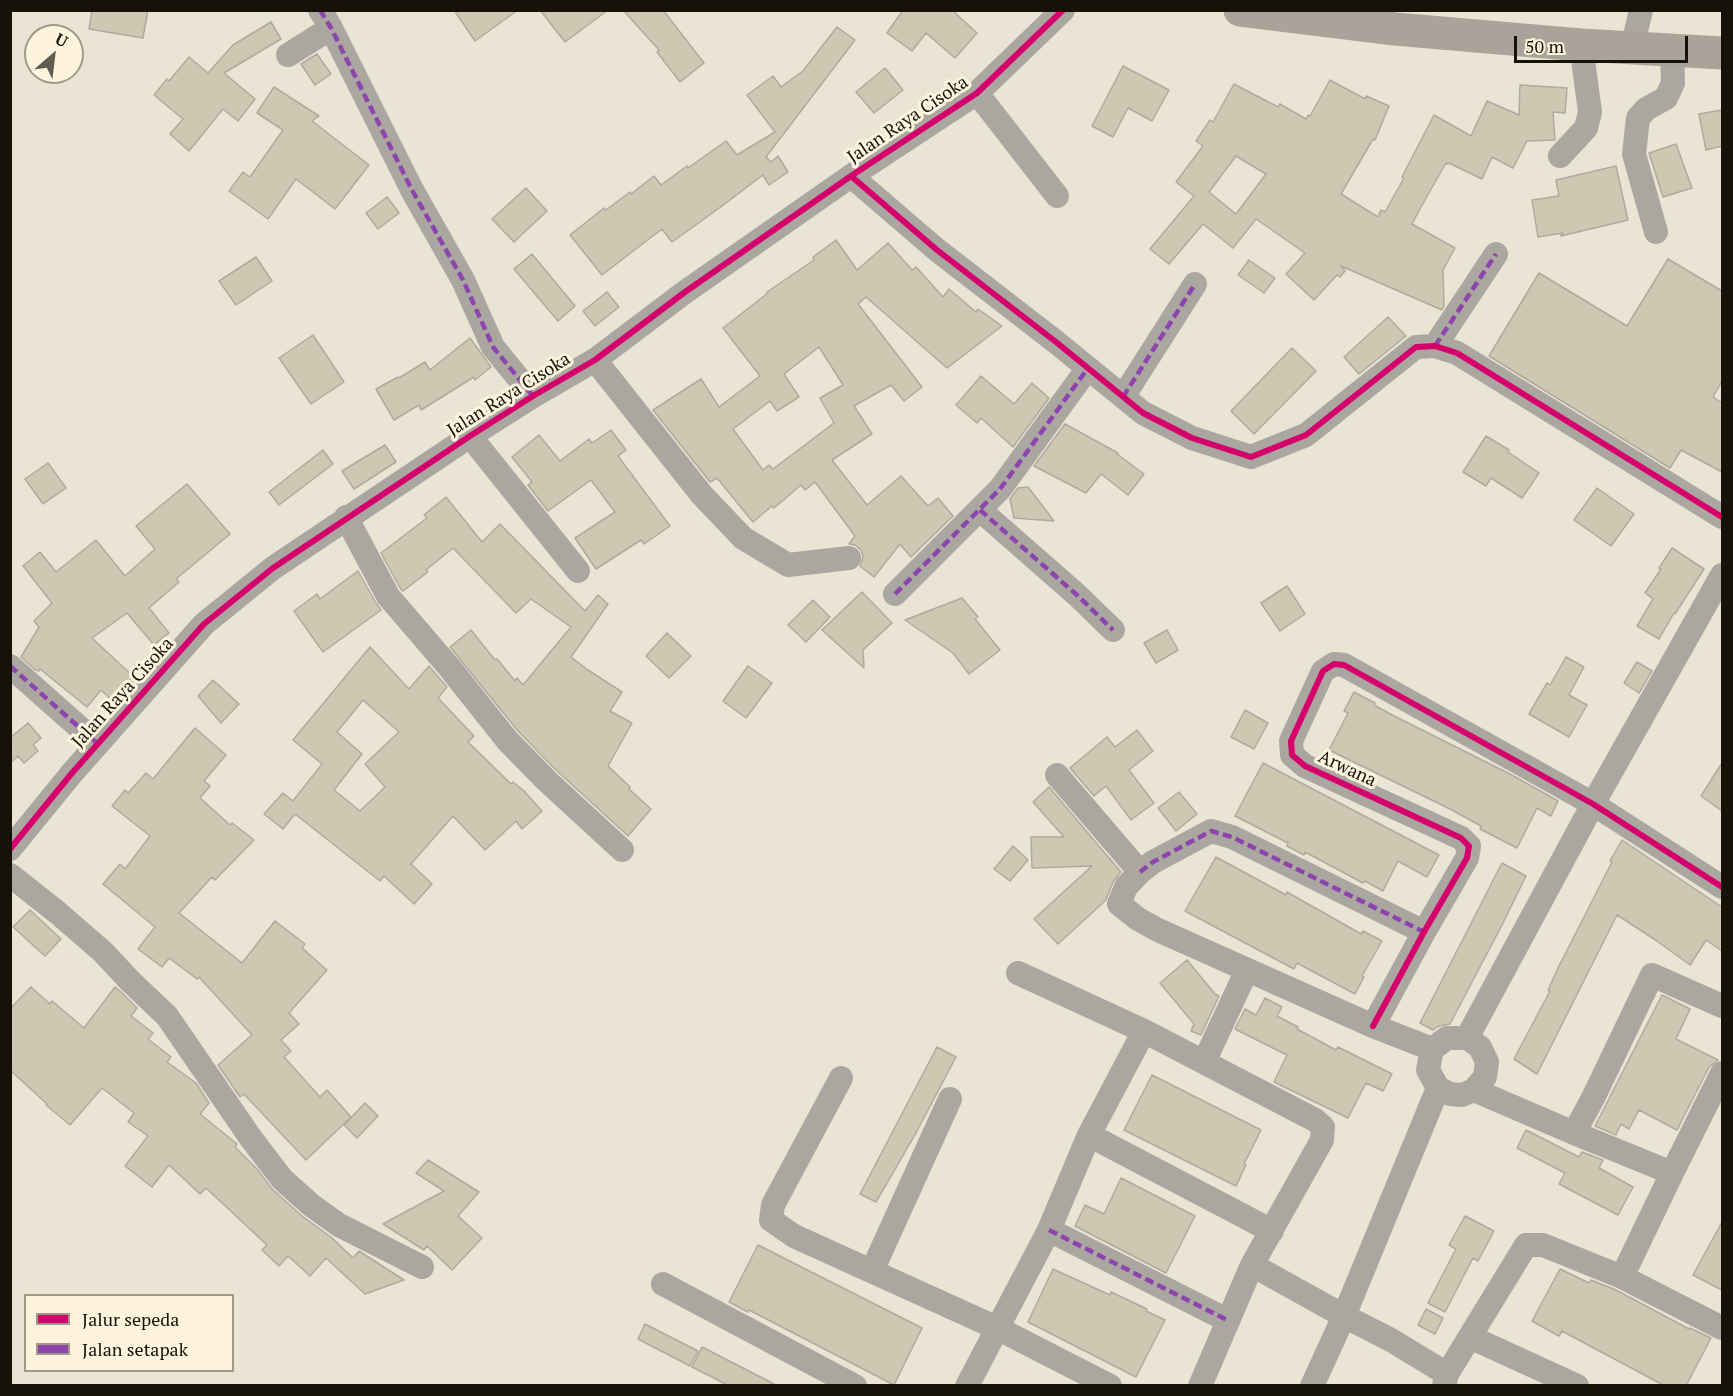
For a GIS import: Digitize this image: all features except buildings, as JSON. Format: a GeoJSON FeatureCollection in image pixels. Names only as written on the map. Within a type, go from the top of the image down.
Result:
{"type":"FeatureCollection","features":[{"type":"Feature","properties":{"kind":"highway"},"geometry":{"type":"LineString","coordinates":[[1240,10],[1296,14],[1395,29],[1581,45],[1722,53]]}},
{"type":"Feature","properties":{"kind":"street","name":"Jalan Raya Cisoka"},"geometry":{"type":"LineString","coordinates":[[10,849],[72,773],[204,624],[273,568],[470,436],[595,360],[685,292],[851,176],[977,93],[1063,10]]}},
{"type":"Feature","properties":{"kind":"street"},"geometry":{"type":"LineString","coordinates":[[1632,48],[1641,10]]}},
{"type":"Feature","properties":{"kind":"street"},"geometry":{"type":"LineString","coordinates":[[288,55],[326,19],[412,190],[464,280],[493,347],[533,396]]}},
{"type":"Feature","properties":{"kind":"street"},"geometry":{"type":"LineString","coordinates":[[1560,156],[1586,128],[1590,112],[1581,45]]}},
{"type":"Feature","properties":{"kind":"street"},"geometry":{"type":"LineString","coordinates":[[1656,232],[1634,154],[1638,118],[1646,109],[1666,98],[1673,83],[1672,50]]}},
{"type":"Feature","properties":{"kind":"street"},"geometry":{"type":"LineString","coordinates":[[977,93],[1057,195]]}},
{"type":"Feature","properties":{"kind":"street"},"geometry":{"type":"LineString","coordinates":[[851,176],[937,250],[1143,413],[1192,438],[1251,457],[1306,435],[1416,347],[1435,346],[1457,353],[1722,517]]}},
{"type":"Feature","properties":{"kind":"street"},"geometry":{"type":"LineString","coordinates":[[1435,346],[1496,254]]}},
{"type":"Feature","properties":{"kind":"street"},"geometry":{"type":"LineString","coordinates":[[1123,397],[1195,284]]}},
{"type":"Feature","properties":{"kind":"street"},"geometry":{"type":"LineString","coordinates":[[595,360],[702,495],[743,538],[788,565],[849,558]]}},
{"type":"Feature","properties":{"kind":"street"},"geometry":{"type":"LineString","coordinates":[[895,594],[1012,475],[1088,368]]}},
{"type":"Feature","properties":{"kind":"street"},"geometry":{"type":"LineString","coordinates":[[470,436],[578,571]]}},
{"type":"Feature","properties":{"kind":"street"},"geometry":{"type":"LineString","coordinates":[[980,510],[1077,595],[1113,630]]}},
{"type":"Feature","properties":{"kind":"street"},"geometry":{"type":"LineString","coordinates":[[346,518],[388,596],[507,740],[546,780],[622,850]]}},
{"type":"Feature","properties":{"kind":"street"},"geometry":{"type":"LineString","coordinates":[[1467,1038],[1593,804],[1722,575]]}},
{"type":"Feature","properties":{"kind":"street","name":"Arwana"},"geometry":{"type":"LineString","coordinates":[[1373,1026],[1467,858],[1469,846],[1461,838],[1305,766],[1292,755],[1291,741],[1323,671],[1334,664],[1344,665],[1593,804]]}},
{"type":"Feature","properties":{"kind":"street"},"geometry":{"type":"LineString","coordinates":[[10,666],[98,744]]}},
{"type":"Feature","properties":{"kind":"street"},"geometry":{"type":"LineString","coordinates":[[1057,775],[1140,872]]}},
{"type":"Feature","properties":{"kind":"street"},"geometry":{"type":"LineString","coordinates":[[1593,804],[1722,887]]}},
{"type":"Feature","properties":{"kind":"street"},"geometry":{"type":"LineString","coordinates":[[1424,932],[1232,837],[1211,831],[1153,862],[1140,872],[1126,887],[1119,904],[1138,920],[1373,1026],[1432,1049]]}},
{"type":"Feature","properties":{"kind":"street"},"geometry":{"type":"LineString","coordinates":[[10,874],[103,952],[166,1016],[282,1179],[311,1205],[339,1225],[422,1267]]}},
{"type":"Feature","properties":{"kind":"street"},"geometry":{"type":"LineString","coordinates":[[1204,1062],[1246,969]]}},
{"type":"Feature","properties":{"kind":"street"},"geometry":{"type":"LineString","coordinates":[[1018,973],[1144,1030],[1315,1120],[1323,1127],[1322,1140],[1252,1265],[1200,1386]]}},
{"type":"Feature","properties":{"kind":"street"},"geometry":{"type":"LineString","coordinates":[[1574,1133],[1652,975],[1722,1006]]}},
{"type":"Feature","properties":{"kind":"street"},"geometry":{"type":"LineString","coordinates":[[967,1386],[1049,1230],[1089,1136],[1144,1030]]}},
{"type":"Feature","properties":{"kind":"street"},"geometry":{"type":"LineString","coordinates":[[1447,1038],[1467,1038],[1480,1047],[1487,1062],[1485,1077],[1474,1090],[1462,1095],[1450,1094],[1438,1088],[1428,1070],[1432,1049],[1447,1038]]}},
{"type":"Feature","properties":{"kind":"street"},"geometry":{"type":"LineString","coordinates":[[1622,1277],[1722,1073]]}},
{"type":"Feature","properties":{"kind":"street"},"geometry":{"type":"LineString","coordinates":[[841,1078],[773,1205],[771,1220],[794,1236],[997,1328],[1110,1386]]}},
{"type":"Feature","properties":{"kind":"street"},"geometry":{"type":"LineString","coordinates":[[1312,1386],[1344,1316],[1438,1088]]}},
{"type":"Feature","properties":{"kind":"street"},"geometry":{"type":"LineString","coordinates":[[1474,1090],[1672,1173]]}},
{"type":"Feature","properties":{"kind":"street"},"geometry":{"type":"LineString","coordinates":[[872,1271],[950,1099]]}},
{"type":"Feature","properties":{"kind":"street"},"geometry":{"type":"LineString","coordinates":[[1089,1136],[1272,1231]]}},
{"type":"Feature","properties":{"kind":"street"},"geometry":{"type":"LineString","coordinates":[[1049,1230],[1227,1320]]}},
{"type":"Feature","properties":{"kind":"street"},"geometry":{"type":"LineString","coordinates":[[1252,1265],[1391,1340],[1446,1380],[1526,1245],[1543,1245],[1622,1277],[1722,1328]]}},
{"type":"Feature","properties":{"kind":"street"},"geometry":{"type":"LineString","coordinates":[[663,1284],[855,1386]]}},
{"type":"Feature","properties":{"kind":"street"},"geometry":{"type":"LineString","coordinates":[[1470,1337],[1576,1386]]}},
{"type":"Feature","properties":{"kind":"marked path"},"geometry":{"type":"LineString","coordinates":[[320,10],[412,190],[463,280],[493,347],[533,396]]}},
{"type":"Feature","properties":{"kind":"marked path"},"geometry":{"type":"LineString","coordinates":[[1435,346],[1496,254]]}},
{"type":"Feature","properties":{"kind":"marked path"},"geometry":{"type":"LineString","coordinates":[[1123,397],[1195,284]]}},
{"type":"Feature","properties":{"kind":"marked path"},"geometry":{"type":"LineString","coordinates":[[895,594],[1000,489],[1088,368]]}},
{"type":"Feature","properties":{"kind":"marked path"},"geometry":{"type":"LineString","coordinates":[[980,510],[1077,595],[1113,630]]}},
{"type":"Feature","properties":{"kind":"marked path"},"geometry":{"type":"LineString","coordinates":[[10,666],[98,744]]}},
{"type":"Feature","properties":{"kind":"marked path"},"geometry":{"type":"LineString","coordinates":[[1140,872],[1153,862],[1211,831],[1232,837],[1424,932]]}},
{"type":"Feature","properties":{"kind":"marked path"},"geometry":{"type":"LineString","coordinates":[[1049,1230],[1227,1320]]}},
{"type":"Feature","properties":{"kind":"cycle path"},"geometry":{"type":"LineString","coordinates":[[10,849],[72,773],[204,624],[273,568],[470,436],[595,360],[685,292],[851,176],[977,93],[1063,10]]}},
{"type":"Feature","properties":{"kind":"cycle path"},"geometry":{"type":"LineString","coordinates":[[851,176],[937,250],[1143,413],[1192,438],[1251,457],[1306,435],[1416,347],[1435,346],[1457,353],[1722,517]]}},
{"type":"Feature","properties":{"kind":"cycle path"},"geometry":{"type":"LineString","coordinates":[[1373,1026],[1467,858],[1469,846],[1461,838],[1305,766],[1292,755],[1291,741],[1323,671],[1334,664],[1344,665],[1593,804],[1722,887]]}}]}
